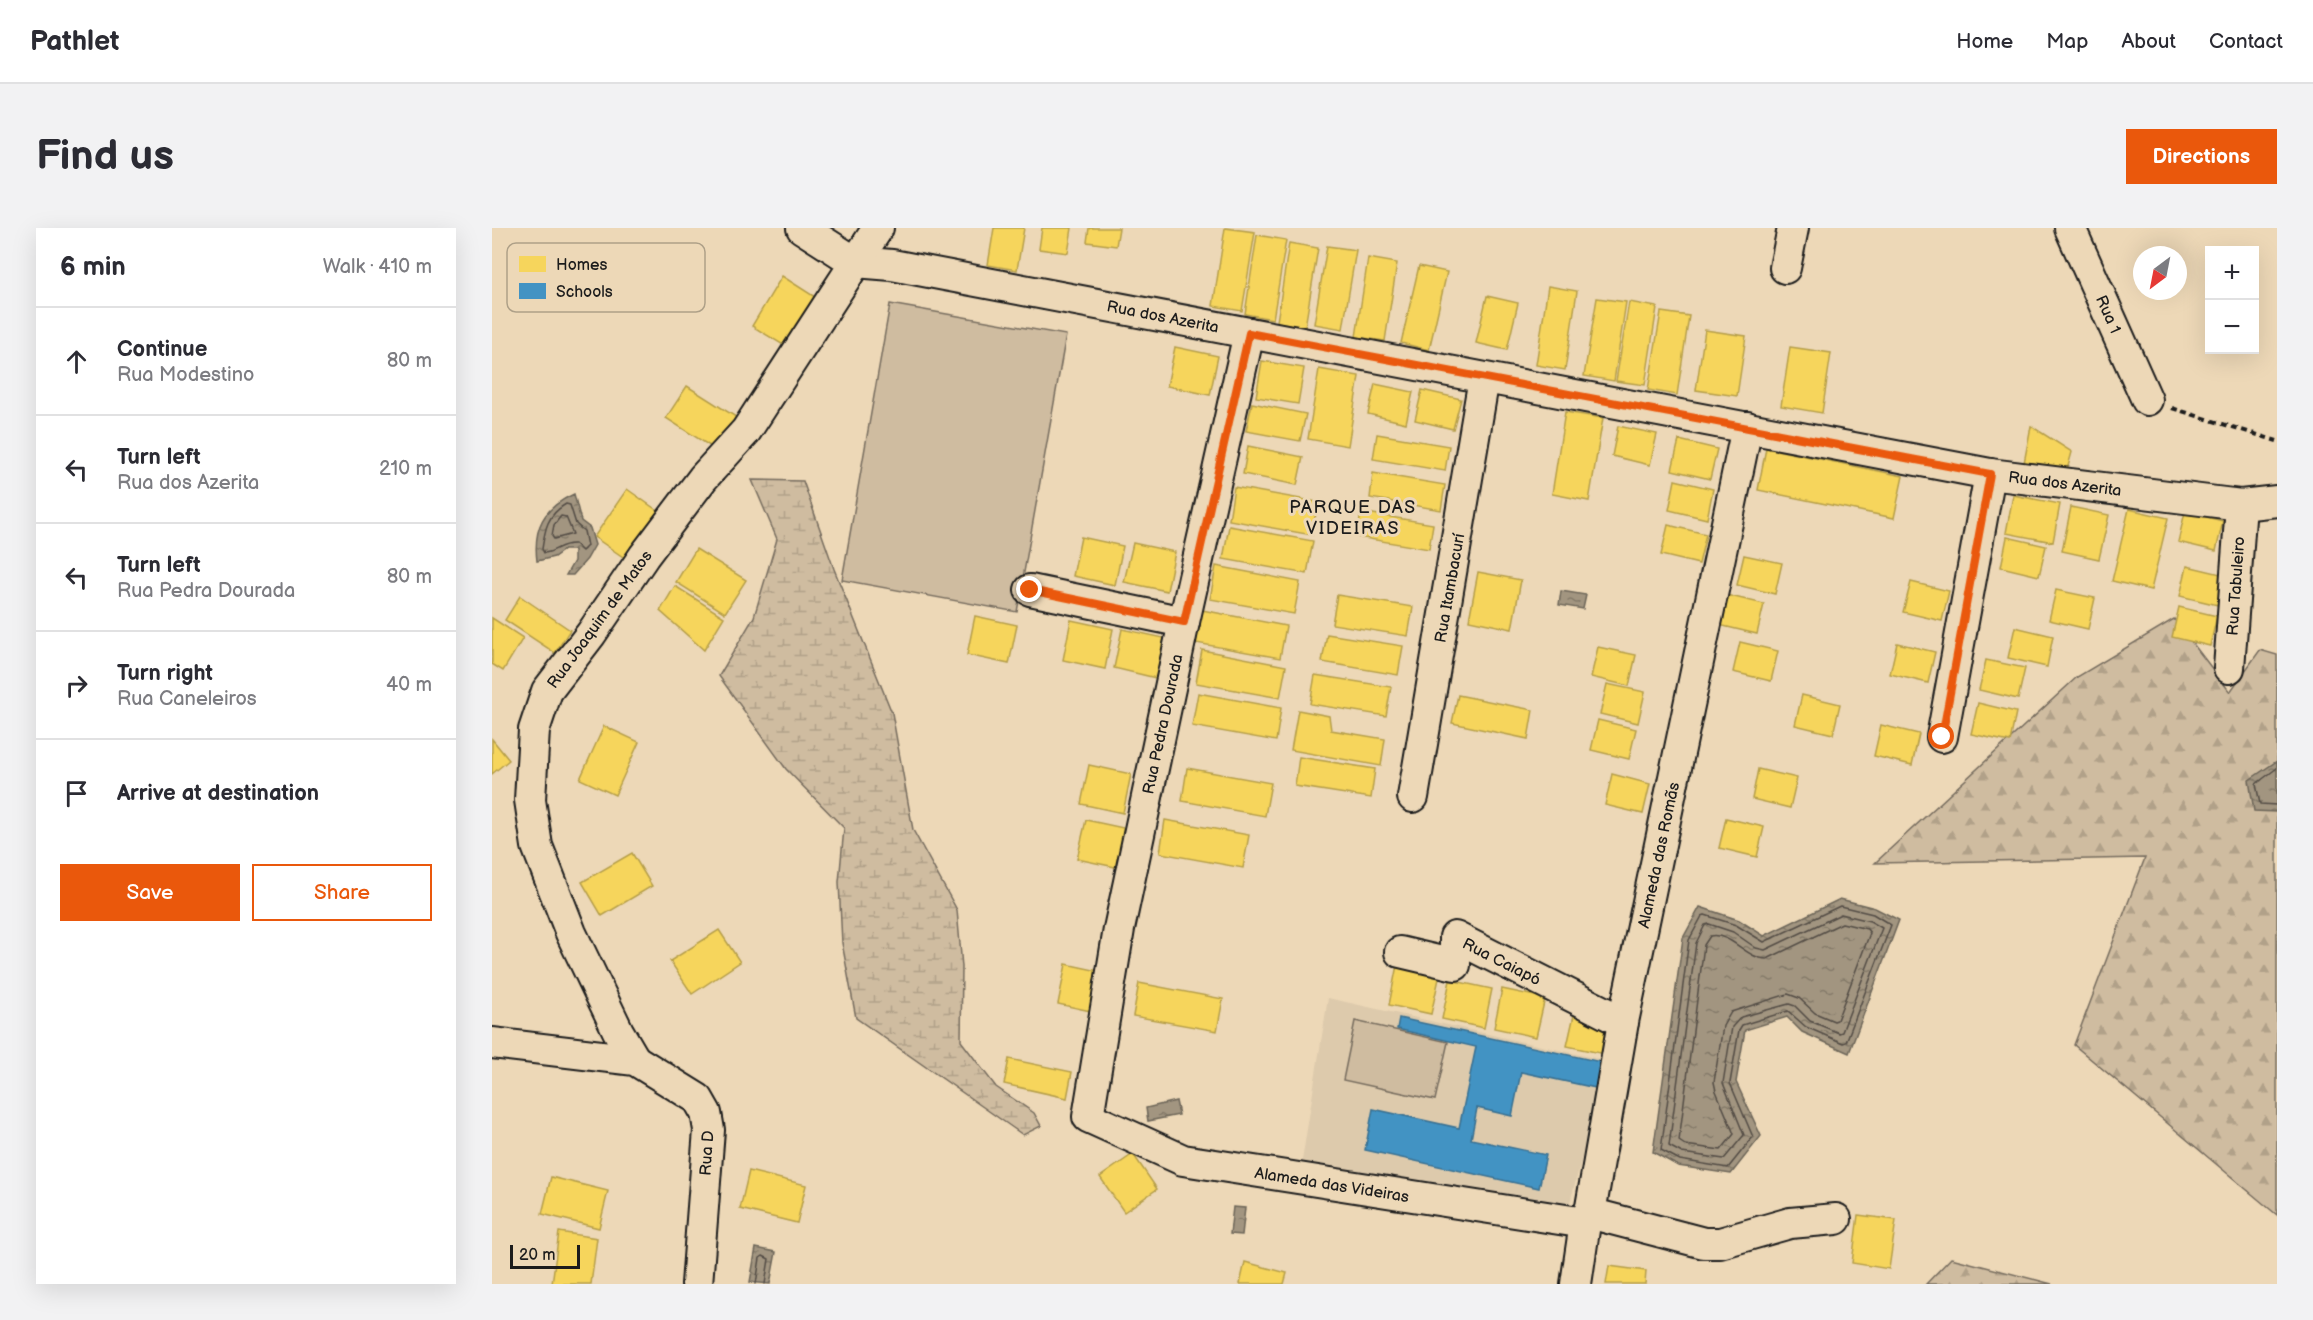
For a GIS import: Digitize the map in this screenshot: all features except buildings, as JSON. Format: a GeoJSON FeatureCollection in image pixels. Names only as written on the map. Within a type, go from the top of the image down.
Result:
{"type":"FeatureCollection","features":[{"type":"Feature","properties":{"kind":"street","name":"Rua dos Azerita"},"geometry":{"type":"LineString","coordinates":[[802,228],[855,262],[892,265],[1990,474],[2241,505],[2277,501]]}},
{"type":"Feature","properties":{"kind":"street","name":"Rua Joaquim de Matos"},"geometry":{"type":"LineString","coordinates":[[635,1060],[618,1031],[571,933],[537,846],[530,800],[534,730],[547,691],[591,634],[644,556],[703,477],[746,431],[878,228]]}},
{"type":"Feature","properties":{"kind":"street"},"geometry":{"type":"LineString","coordinates":[[1785,268],[1793,228]]}},
{"type":"Feature","properties":{"kind":"street","name":"Rua 1"},"geometry":{"type":"LineString","coordinates":[[2070,228],[2147,400]]}},
{"type":"Feature","properties":{"kind":"street","name":"Rua Pedra Dourada"},"geometry":{"type":"LineString","coordinates":[[1088,1117],[1119,929],[1184,622],[1249,333]]}},
{"type":"Feature","properties":{"kind":"street","name":"Rua Itambacurí"},"geometry":{"type":"LineString","coordinates":[[1413,797],[1484,378]]}},
{"type":"Feature","properties":{"kind":"street","name":"Alameda das Romãs"},"geometry":{"type":"LineString","coordinates":[[1576,1284],[1623,1022],[1747,427]]}},
{"type":"Feature","properties":{"kind":"street"},"geometry":{"type":"LineString","coordinates":[[1942,737],[1990,474]]}},
{"type":"Feature","properties":{"kind":"street","name":"Rua Tabuleiro"},"geometry":{"type":"LineString","coordinates":[[2229,668],[2241,505]]}},
{"type":"Feature","properties":{"kind":"street"},"geometry":{"type":"LineString","coordinates":[[1030,590],[1184,622]]}},
{"type":"Feature","properties":{"kind":"street","name":"Rua Caiapó"},"geometry":{"type":"LineString","coordinates":[[1400,952],[1455,965],[1455,937],[1623,1022]]}},
{"type":"Feature","properties":{"kind":"street"},"geometry":{"type":"LineString","coordinates":[[492,1044],[635,1060]]}},
{"type":"Feature","properties":{"kind":"street","name":"Rua D"},"geometry":{"type":"LineString","coordinates":[[635,1060],[698,1099],[706,1113],[709,1130],[697,1284]]}},
{"type":"Feature","properties":{"kind":"street","name":"Alameda das Videiras"},"geometry":{"type":"LineString","coordinates":[[1088,1117],[1183,1160],[1587,1218],[1704,1244],[1720,1243],[1790,1223],[1836,1219]]}},
{"type":"Feature","properties":{"kind":"path"},"geometry":{"type":"LineString","coordinates":[[2147,400],[2277,441]]}},
{"type":"Feature","properties":{"kind":"shaded area"},"geometry":{"type":"Polygon","coordinates":[[[1328,998],[1608,1061],[1568,1210],[1301,1167],[1328,998]]]}},
{"type":"Feature","properties":{"kind":"green space"},"geometry":{"type":"Polygon","coordinates":[[[890,304],[1066,335],[1017,612],[842,580],[890,304]]]}},
{"type":"Feature","properties":{"kind":"green space"},"geometry":{"type":"Polygon","coordinates":[[[752,480],[803,481],[834,569],[892,713],[913,830],[957,910],[962,967],[961,1041],[996,1087],[1034,1113],[1041,1126],[1023,1135],[856,1018],[842,943],[839,882],[844,828],[786,769],[719,676],[754,617],[777,539],[752,480]]]}},
{"type":"Feature","properties":{"kind":"green space"},"geometry":{"type":"Polygon","coordinates":[[[2174,619],[2230,692],[2260,650],[2277,655],[2277,1215],[2074,1045],[2145,858],[1875,863],[2077,677],[2174,619]]]}},
{"type":"Feature","properties":{"kind":"green space"},"geometry":{"type":"Polygon","coordinates":[[[1355,1021],[1448,1042],[1435,1100],[1343,1080],[1355,1021]]]}},
{"type":"Feature","properties":{"kind":"green space"},"geometry":{"type":"Polygon","coordinates":[[[1951,1258],[2052,1284],[1926,1284],[1951,1258]]]}},
{"type":"Feature","properties":{"kind":"water"},"geometry":{"type":"Polygon","coordinates":[[[574,494],[581,521],[590,528],[595,545],[587,559],[573,575],[566,575],[574,561],[574,550],[564,550],[554,557],[537,561],[536,549],[542,520],[555,506],[574,494]]]}},
{"type":"Feature","properties":{"kind":"water"},"geometry":{"type":"Polygon","coordinates":[[[1561,591],[1586,595],[1583,609],[1559,605],[1561,591]]]}},
{"type":"Feature","properties":{"kind":"water"},"geometry":{"type":"Polygon","coordinates":[[[2277,761],[2277,812],[2254,811],[2249,780],[2277,761]]]}},
{"type":"Feature","properties":{"kind":"water"},"geometry":{"type":"Polygon","coordinates":[[[1840,899],[1875,908],[1899,920],[1849,1053],[1802,1032],[1787,1017],[1745,1030],[1736,1082],[1761,1136],[1731,1174],[1678,1166],[1653,1152],[1683,938],[1700,907],[1739,920],[1764,936],[1840,899]]]}},
{"type":"Feature","properties":{"kind":"water"},"geometry":{"type":"Polygon","coordinates":[[[1176,1101],[1179,1115],[1148,1121],[1146,1108],[1176,1101]]]}},
{"type":"Feature","properties":{"kind":"water"},"geometry":{"type":"Polygon","coordinates":[[[1233,1207],[1245,1208],[1242,1235],[1230,1234],[1233,1207]]]}},
{"type":"Feature","properties":{"kind":"water"},"geometry":{"type":"Polygon","coordinates":[[[756,1248],[776,1252],[770,1284],[750,1282],[756,1248]]]}},
{"type":"Feature","properties":{"kind":"district","name":"PARQUE DAS VIDEIRAS"},"geometry":{"type":"Point","coordinates":[1353,517]}},
{"type":"Feature","properties":{"kind":"route"},"geometry":{"type":"LineString","coordinates":[[1030,590],[1184,622],[1249,333],[1990,474],[1942,737]]}}]}
